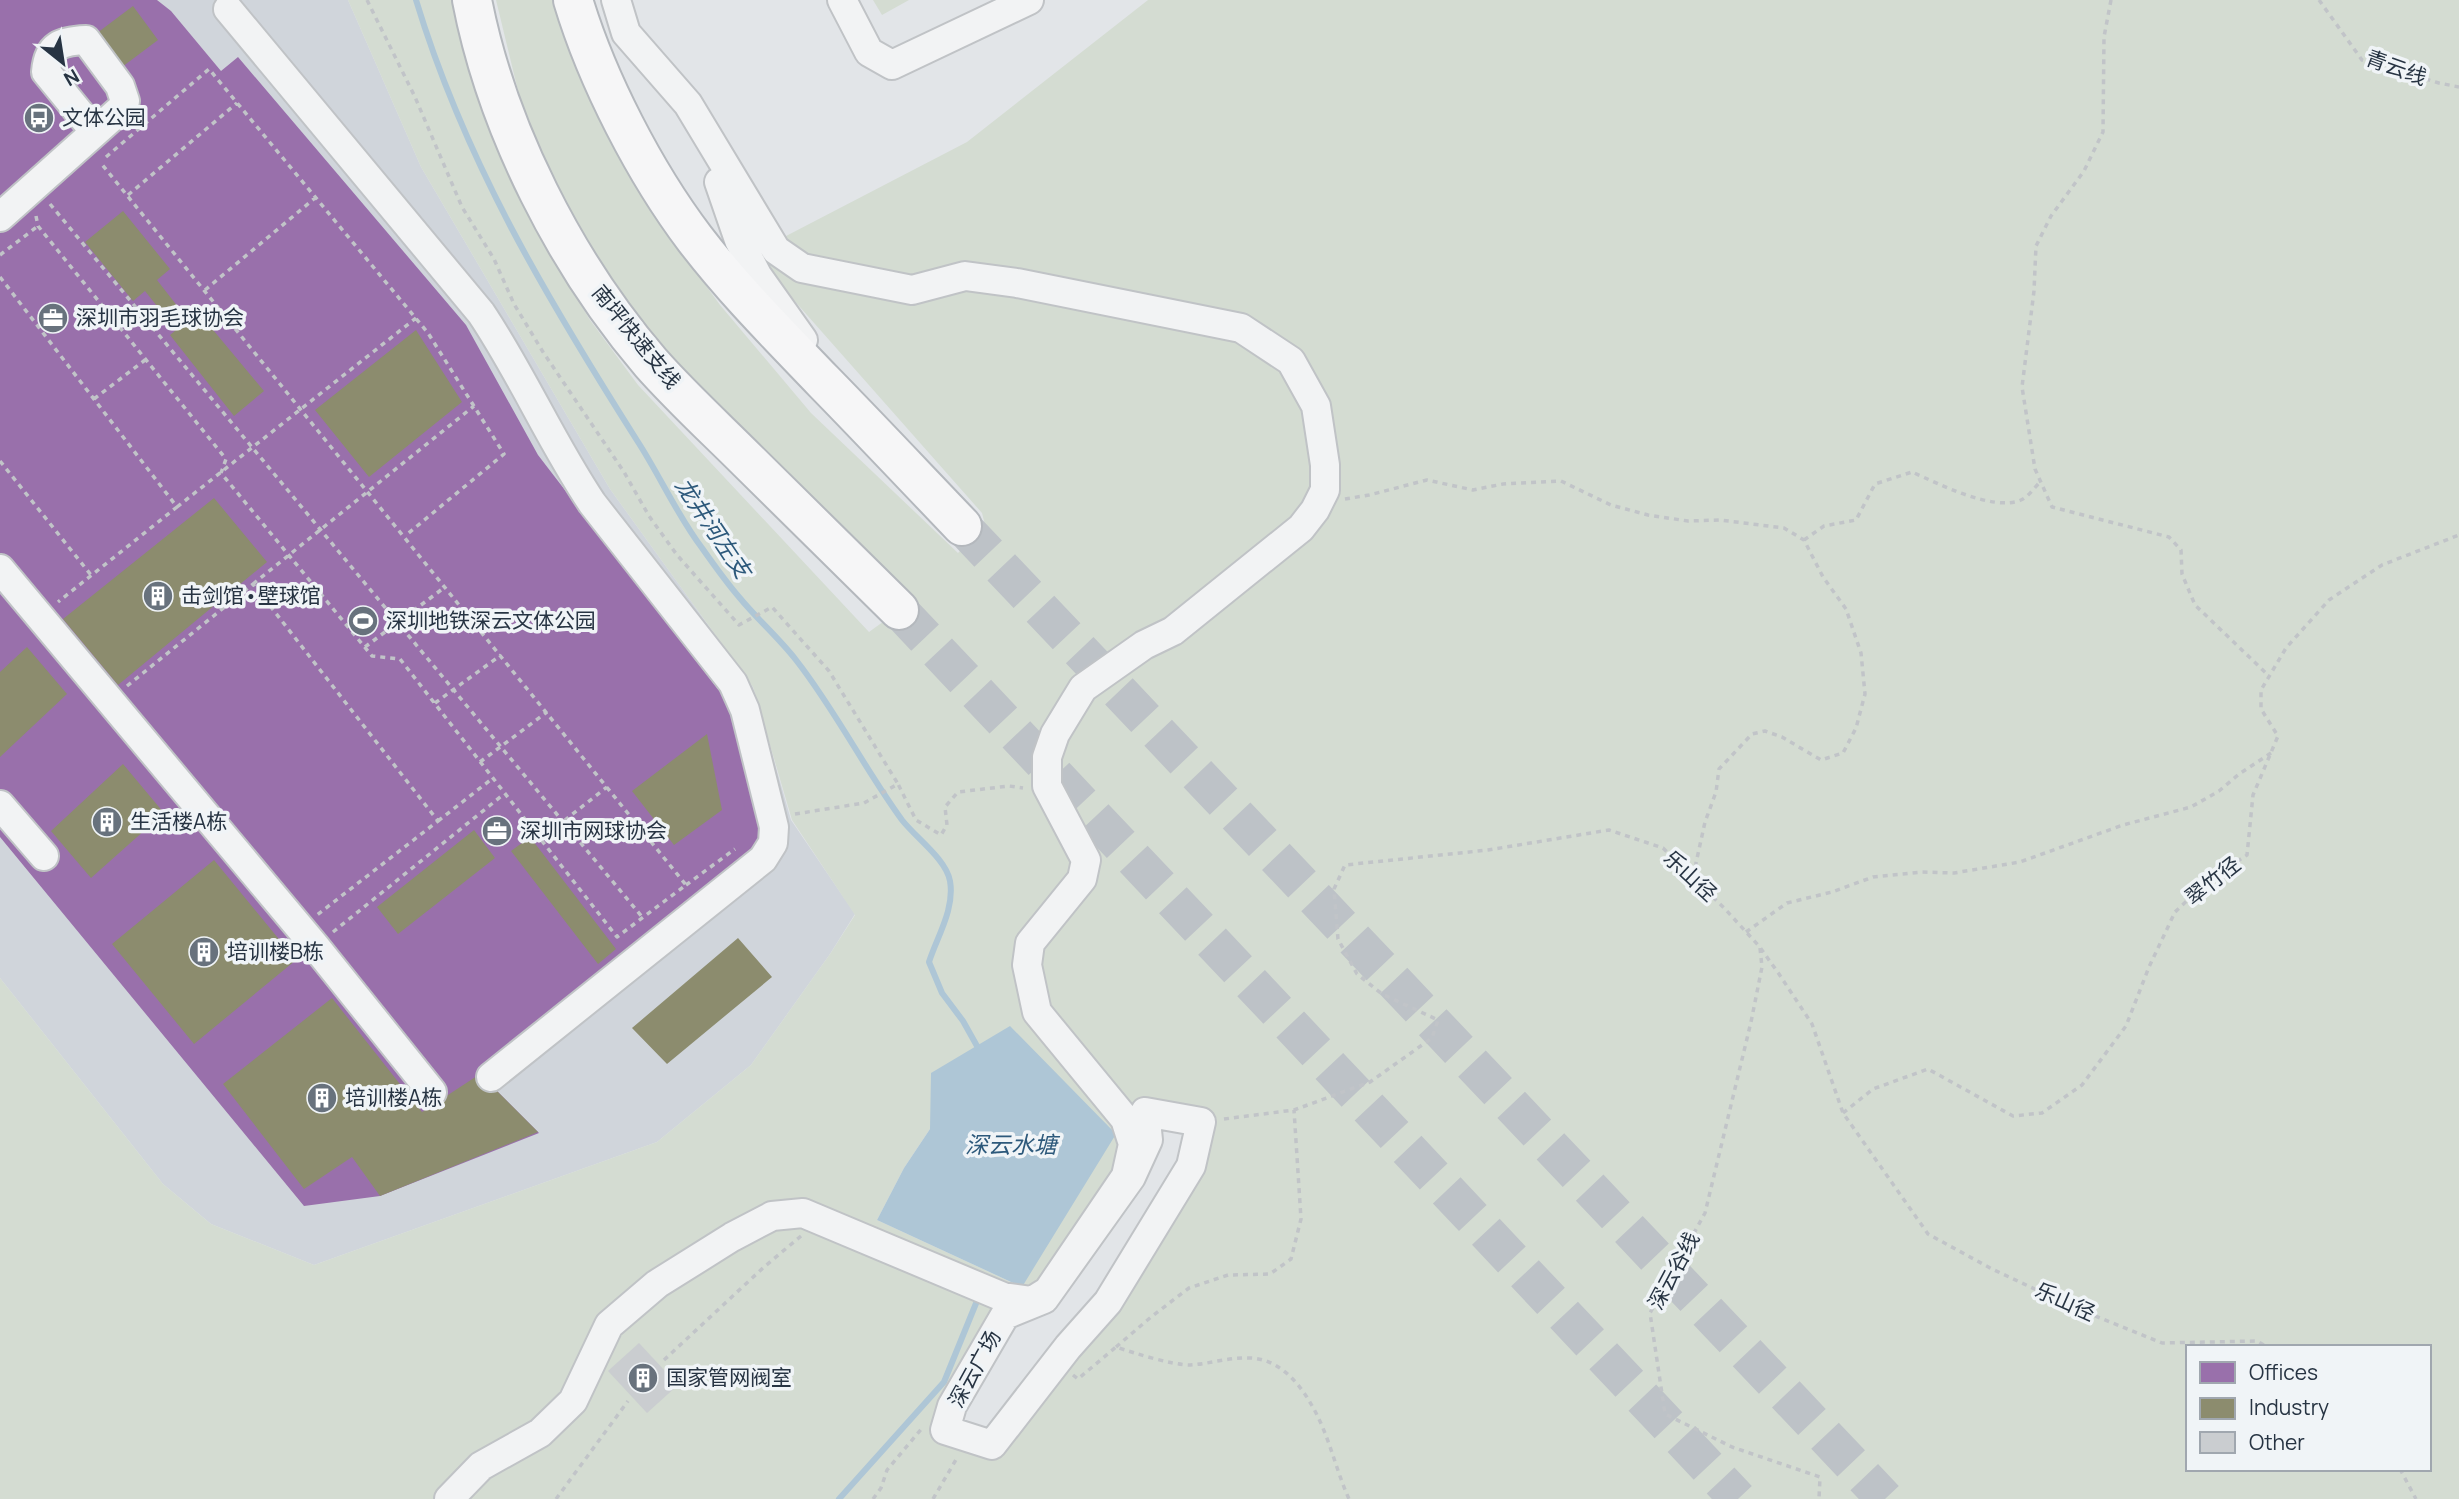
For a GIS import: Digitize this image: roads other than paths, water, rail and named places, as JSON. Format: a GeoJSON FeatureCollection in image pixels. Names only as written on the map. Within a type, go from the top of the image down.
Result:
{"type":"FeatureCollection","features":[{"type":"Feature","properties":{"kind":"highway","name":"南坪快速支线"},"geometry":{"type":"LineString","coordinates":[[472,0],[496,86],[527,168],[563,239],[603,300],[651,363],[899,610]]}},
{"type":"Feature","properties":{"kind":"highway"},"geometry":{"type":"LineString","coordinates":[[573,0],[579,22],[615,106],[653,175],[694,238],[744,300],[962,526]]}},
{"type":"Feature","properties":{"kind":"street"},"geometry":{"type":"LineString","coordinates":[[449,1499],[481,1466],[541,1433],[573,1401],[609,1325],[657,1284],[732,1237],[772,1216],[803,1213],[832,1223],[963,1282],[1003,1297],[1032,1301],[1048,1291],[1126,1176],[1133,1144],[1125,1119],[1037,1012],[1027,965],[1030,943],[1082,880],[1086,860],[1047,786],[1047,757],[1055,734],[1083,688],[1144,645],[1173,631],[1301,528],[1315,510],[1325,490],[1325,465],[1316,406],[1291,361],[1241,328],[1004,281],[965,276],[912,290],[802,268],[776,250],[688,104],[626,33],[617,0]]}},
{"type":"Feature","properties":{"kind":"street"},"geometry":{"type":"LineString","coordinates":[[842,0],[869,52],[892,65],[1029,0]]}},
{"type":"Feature","properties":{"kind":"street"},"geometry":{"type":"LineString","coordinates":[[224,3],[481,313],[576,479],[733,683],[745,710],[774,827],[773,843],[763,859],[491,1077]]}},
{"type":"Feature","properties":{"kind":"street"},"geometry":{"type":"LineString","coordinates":[[688,104],[739,240],[757,275],[865,424]]}},
{"type":"Feature","properties":{"kind":"street"},"geometry":{"type":"LineString","coordinates":[[0,217],[95,132]]}},
{"type":"Feature","properties":{"kind":"street"},"geometry":{"type":"LineString","coordinates":[[0,569],[308,937],[432,1092]]}},
{"type":"Feature","properties":{"kind":"street"},"geometry":{"type":"LineString","coordinates":[[0,805],[44,856]]}},
{"type":"Feature","properties":{"kind":"street","name":"深云广场"},"geometry":{"type":"LineString","coordinates":[[1145,1112],[1202,1122],[1191,1166],[1108,1302],[992,1446],[969,1438],[945,1430],[952,1406],[1005,1315],[1044,1299],[1131,1177],[1148,1140],[1145,1112]]}},
{"type":"Feature","properties":{"kind":"water","name":"深云水塘"},"geometry":{"type":"Polygon","coordinates":[[[1010,1026],[1116,1134],[1022,1287],[877,1220],[904,1168],[930,1129],[931,1073],[1010,1026]]]}},
{"type":"Feature","properties":{"kind":"waterway","name":"龙井河左支"},"geometry":{"type":"LineString","coordinates":[[416,0],[459,117],[512,229],[572,336],[685,522],[734,591],[796,660],[902,820],[943,865],[950,881],[950,902],[929,962],[942,993],[977,1046]]}},
{"type":"Feature","properties":{"kind":"waterway"},"geometry":{"type":"LineString","coordinates":[[839,1499],[944,1382],[979,1296]]}},
{"type":"Feature","properties":{"kind":"tunnel"},"geometry":{"type":"LineString","coordinates":[[962,526],[1885,1499]]}},
{"type":"Feature","properties":{"kind":"tunnel"},"geometry":{"type":"LineString","coordinates":[[899,610],[1738,1499]]}},
{"type":"Feature","properties":{"kind":"place","name":"文体公园"},"geometry":{"type":"Point","coordinates":[39,118]}},
{"type":"Feature","properties":{"kind":"place","name":"深圳市羽毛球协会"},"geometry":{"type":"Point","coordinates":[53,318]}},
{"type":"Feature","properties":{"kind":"place","name":"击剑馆•壁球馆"},"geometry":{"type":"Point","coordinates":[158,596]}},
{"type":"Feature","properties":{"kind":"place","name":"深圳地铁深云文体公园"},"geometry":{"type":"Point","coordinates":[363,621]}},
{"type":"Feature","properties":{"kind":"place","name":"生活楼A栋"},"geometry":{"type":"Point","coordinates":[107,822]}},
{"type":"Feature","properties":{"kind":"place","name":"深圳市网球协会"},"geometry":{"type":"Point","coordinates":[497,831]}},
{"type":"Feature","properties":{"kind":"place","name":"培训楼B栋"},"geometry":{"type":"Point","coordinates":[204,952]}},
{"type":"Feature","properties":{"kind":"place","name":"培训楼A栋"},"geometry":{"type":"Point","coordinates":[322,1098]}},
{"type":"Feature","properties":{"kind":"place","name":"国家管网阀室"},"geometry":{"type":"Point","coordinates":[643,1378]}}]}
